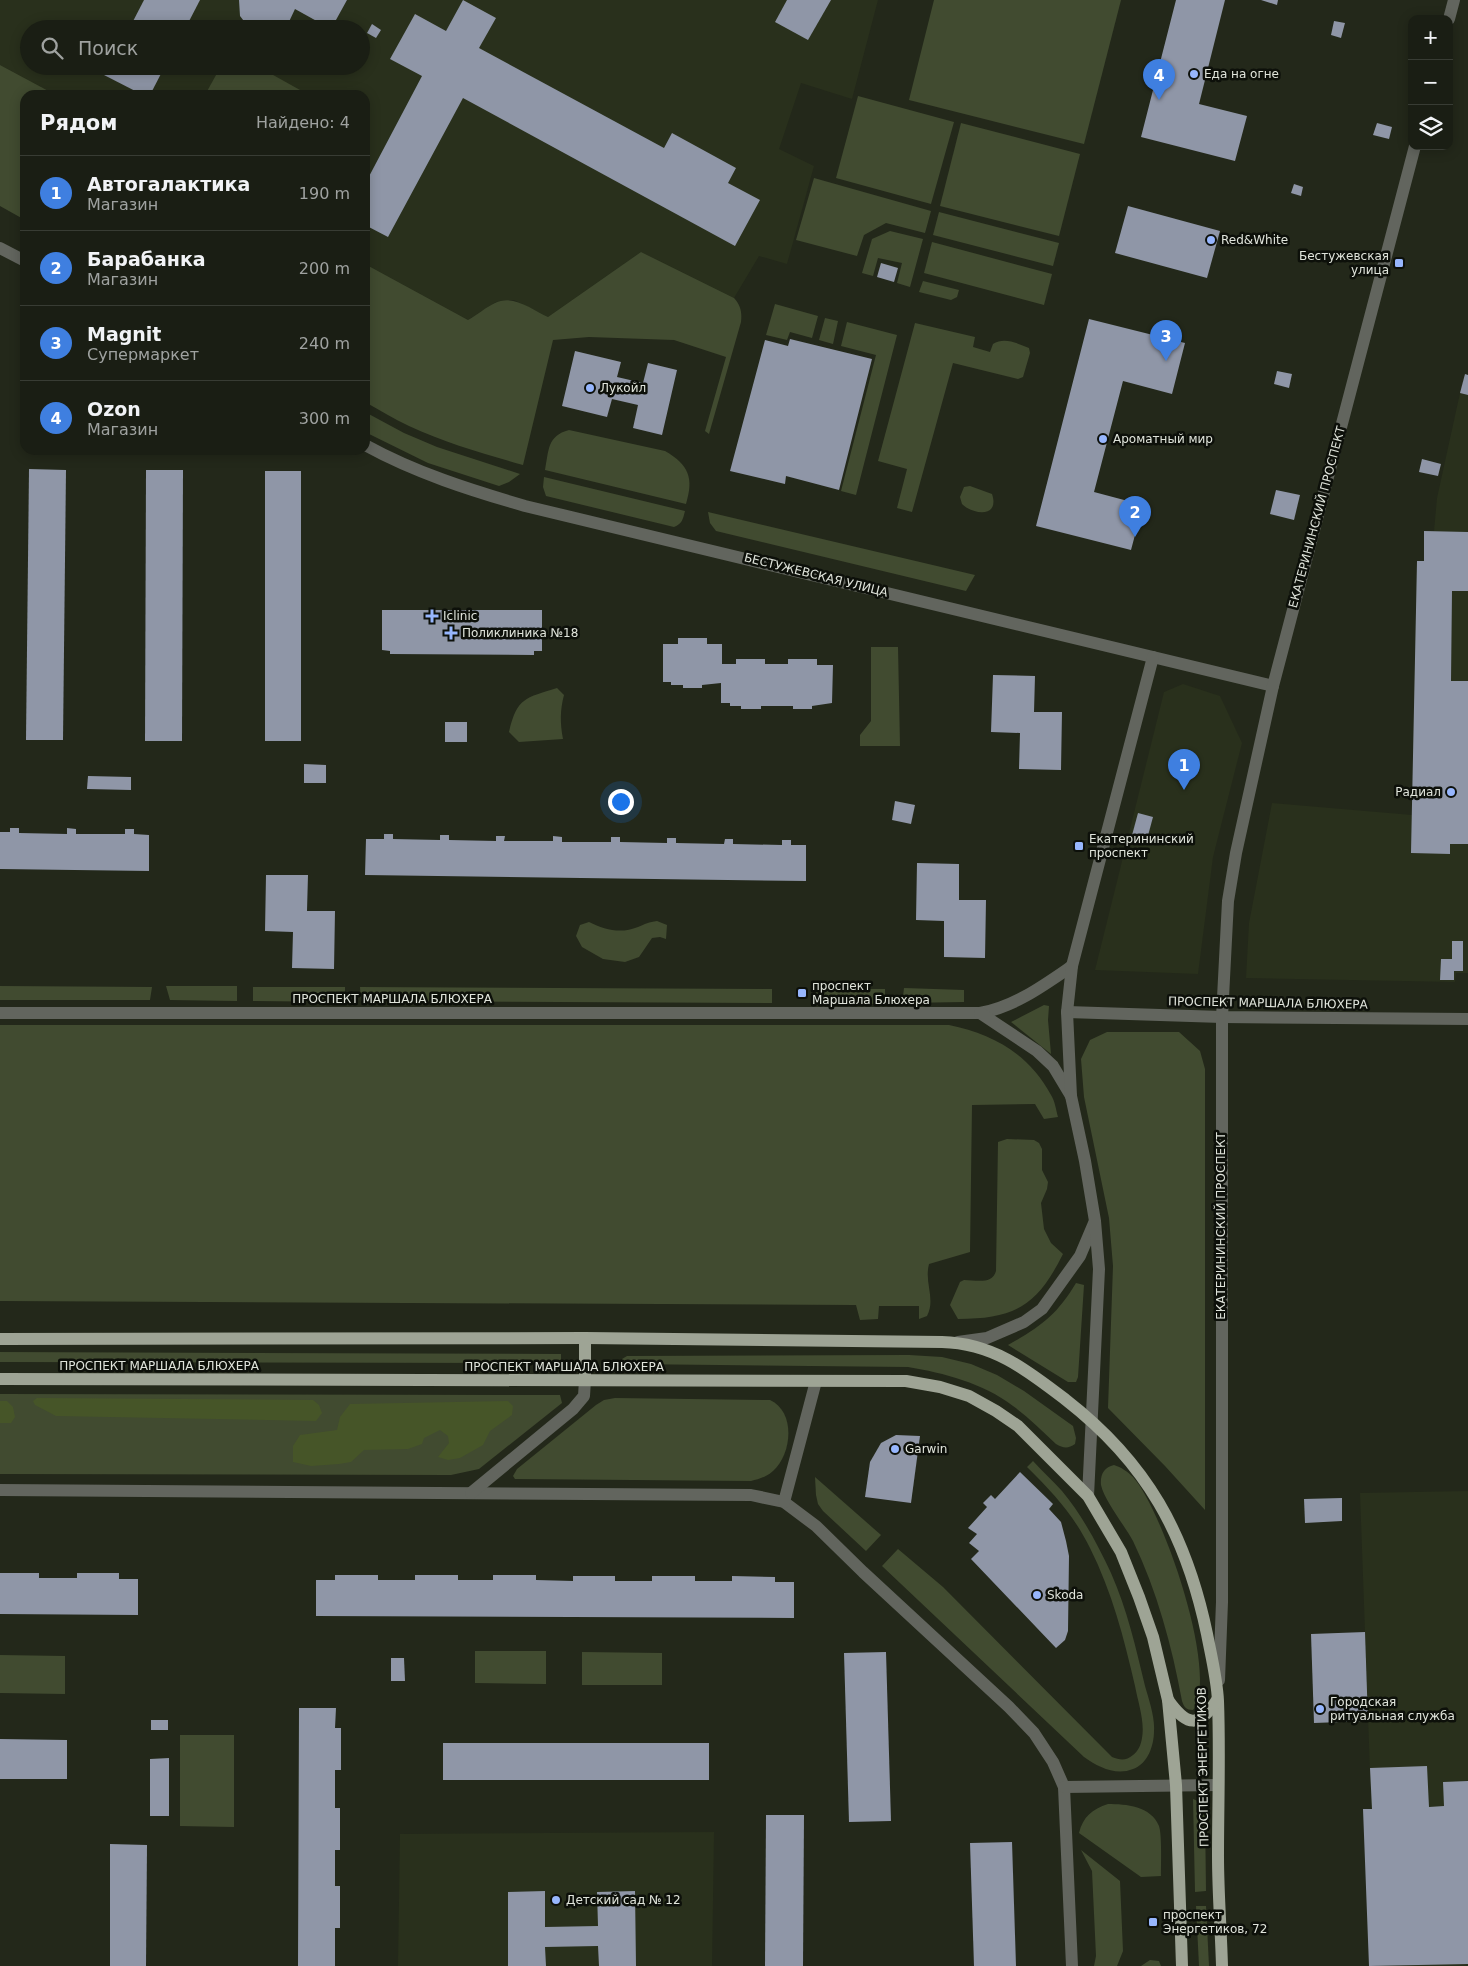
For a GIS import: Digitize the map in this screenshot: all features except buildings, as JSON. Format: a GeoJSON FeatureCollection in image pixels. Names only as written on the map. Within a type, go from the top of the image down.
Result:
{"type":"FeatureCollection","features":[{"type":"Feature","properties":{"kind":"main road"},"geometry":{"type":"LineString","coordinates":[[585,1338],[585,1380]]}},
{"type":"Feature","properties":{"kind":"main road"},"geometry":{"type":"LineString","coordinates":[[0,1339],[585,1338],[955,1342],[988,1349],[1011,1360],[1041,1380],[1093,1421]]}},
{"type":"Feature","properties":{"kind":"main road","name":"ПРОСПЕКТ МАРШАЛА БЛЮХЕРА"},"geometry":{"type":"LineString","coordinates":[[0,1379],[906,1381],[940,1387],[969,1396],[996,1410],[1018,1426],[1088,1496]]}},
{"type":"Feature","properties":{"kind":"main road","name":"ПРОСПЕКТ ЭНЕРГЕТИКОВ"},"geometry":{"type":"LineString","coordinates":[[1093,1421],[1145,1480],[1163,1508],[1190,1570],[1200,1603],[1218,1699],[1218,1859],[1222,1966]]}},
{"type":"Feature","properties":{"kind":"main road"},"geometry":{"type":"LineString","coordinates":[[1088,1496],[1121,1552],[1140,1596],[1153,1637],[1168,1700],[1176,1785],[1182,1966]]}},
{"type":"Feature","properties":{"kind":"main road"},"geometry":{"type":"LineString","coordinates":[[1168,1700],[1179,1716],[1187,1720],[1198,1720],[1208,1714],[1218,1699]]}},
{"type":"Feature","properties":{"kind":"street"},"geometry":{"type":"LineString","coordinates":[[1450,15],[1454,0]]}},
{"type":"Feature","properties":{"kind":"street","name":"ЕКАТЕРИНИНСКИЙ ПРОСПЕКТ"},"geometry":{"type":"LineString","coordinates":[[1218,1699],[1222,1602],[1222,1017],[1228,901],[1236,853],[1273,686],[1414,150]]}},
{"type":"Feature","properties":{"kind":"street"},"geometry":{"type":"LineString","coordinates":[[0,248],[20,258]]}},
{"type":"Feature","properties":{"kind":"street","name":"БЕСТУЖЕВСКАЯ УЛИЦА"},"geometry":{"type":"LineString","coordinates":[[370,447],[424,474],[525,506],[1273,686]]}},
{"type":"Feature","properties":{"kind":"street"},"geometry":{"type":"LineString","coordinates":[[1088,1496],[1099,1269],[1095,1221],[1085,1160],[1071,1096],[1067,1012],[1072,966],[1153,657]]}},
{"type":"Feature","properties":{"kind":"street","name":"ПРОСПЕКТ МАРШАЛА БЛЮХЕРА"},"geometry":{"type":"LineString","coordinates":[[0,1012],[980,1013],[996,1010],[1038,989],[1072,966]]}},
{"type":"Feature","properties":{"kind":"street","name":"ПРОСПЕКТ МАРШАЛА БЛЮХЕРА"},"geometry":{"type":"LineString","coordinates":[[1067,1012],[1222,1017],[1468,1019]]}},
{"type":"Feature","properties":{"kind":"street"},"geometry":{"type":"LineString","coordinates":[[980,1013],[1037,1051],[1054,1066],[1071,1096]]}},
{"type":"Feature","properties":{"kind":"street"},"geometry":{"type":"LineString","coordinates":[[955,1342],[996,1335],[1024,1322],[1042,1309],[1080,1256],[1095,1221]]}},
{"type":"Feature","properties":{"kind":"street"},"geometry":{"type":"LineString","coordinates":[[471,1493],[573,1409],[584,1396],[585,1380]]}},
{"type":"Feature","properties":{"kind":"street"},"geometry":{"type":"LineString","coordinates":[[784,1502],[816,1381]]}},
{"type":"Feature","properties":{"kind":"street"},"geometry":{"type":"LineString","coordinates":[[0,1490],[751,1495],[784,1502],[816,1526],[1009,1707],[1034,1734],[1054,1762],[1064,1787],[1072,1966]]}},
{"type":"Feature","properties":{"kind":"street"},"geometry":{"type":"LineString","coordinates":[[1064,1787],[1218,1785]]}},
{"type":"Feature","properties":{"kind":"shaded area"},"geometry":{"type":"Polygon","coordinates":[[[0,0],[878,0],[852,99],[801,83],[779,149],[814,166],[787,264],[759,256],[734,298],[641,252],[548,317],[514,300],[504,300],[496,302],[468,320],[370,267],[370,90],[47,90],[0,65],[0,0]]]}},
{"type":"Feature","properties":{"kind":"shaded area"},"geometry":{"type":"Polygon","coordinates":[[[934,0],[1121,0],[1084,144],[909,100],[934,0]]]}},
{"type":"Feature","properties":{"kind":"shaded area"},"geometry":{"type":"Polygon","coordinates":[[[0,65],[47,90],[20,90],[20,217],[0,206],[0,65]]]}},
{"type":"Feature","properties":{"kind":"shaded area"},"geometry":{"type":"Polygon","coordinates":[[[216,75],[273,75],[300,90],[208,90],[216,75]]]}},
{"type":"Feature","properties":{"kind":"shaded area"},"geometry":{"type":"Polygon","coordinates":[[[858,96],[954,122],[931,204],[836,178],[858,96]]]}},
{"type":"Feature","properties":{"kind":"shaded area"},"geometry":{"type":"Polygon","coordinates":[[[961,123],[1080,154],[1059,236],[940,206],[961,123]]]}},
{"type":"Feature","properties":{"kind":"shaded area"},"geometry":{"type":"Polygon","coordinates":[[[814,178],[931,211],[925,233],[886,223],[864,235],[857,256],[796,240],[814,178]]]}},
{"type":"Feature","properties":{"kind":"shaded area"},"geometry":{"type":"Polygon","coordinates":[[[939,212],[1059,243],[1053,266],[933,235],[939,212]]]}},
{"type":"Feature","properties":{"kind":"shaded area"},"geometry":{"type":"Polygon","coordinates":[[[890,231],[923,239],[910,287],[897,283],[902,263],[878,258],[873,276],[862,273],[872,239],[890,231]]]}},
{"type":"Feature","properties":{"kind":"shaded area"},"geometry":{"type":"Polygon","coordinates":[[[932,242],[1052,274],[1044,305],[924,273],[932,242]]]}},
{"type":"Feature","properties":{"kind":"shaded area"},"geometry":{"type":"Polygon","coordinates":[[[641,252],[734,298],[740,306],[741,322],[709,434],[705,431],[726,357],[674,340],[589,337],[553,340],[523,465],[437,438],[403,423],[370,405],[370,267],[468,320],[495,303],[509,300],[522,304],[548,317],[641,252]]]}},
{"type":"Feature","properties":{"kind":"shaded area"},"geometry":{"type":"Polygon","coordinates":[[[923,281],[959,290],[957,297],[951,300],[919,292],[923,281]]]}},
{"type":"Feature","properties":{"kind":"shaded area"},"geometry":{"type":"Polygon","coordinates":[[[775,304],[818,316],[812,338],[790,332],[787,340],[766,335],[775,304]]]}},
{"type":"Feature","properties":{"kind":"shaded area"},"geometry":{"type":"Polygon","coordinates":[[[825,318],[838,321],[833,344],[819,340],[825,318]]]}},
{"type":"Feature","properties":{"kind":"shaded area"},"geometry":{"type":"Polygon","coordinates":[[[847,322],[897,335],[856,495],[841,491],[876,355],[841,346],[847,322]]]}},
{"type":"Feature","properties":{"kind":"shaded area"},"geometry":{"type":"Polygon","coordinates":[[[915,323],[975,337],[973,347],[990,352],[993,344],[1006,341],[1029,348],[1030,353],[1023,377],[1018,379],[953,363],[912,512],[897,508],[907,469],[878,461],[915,323]]]}},
{"type":"Feature","properties":{"kind":"shaded area"},"geometry":{"type":"Polygon","coordinates":[[[1460,393],[1468,395],[1468,973],[1456,973],[1455,982],[1246,978],[1249,923],[1272,803],[1412,815],[1417,561],[1424,561],[1424,531],[1434,531],[1437,498],[1460,393]]]}},
{"type":"Feature","properties":{"kind":"shaded area"},"geometry":{"type":"Polygon","coordinates":[[[370,415],[404,433],[437,447],[520,474],[499,486],[428,463],[370,434],[370,415]]]}},
{"type":"Feature","properties":{"kind":"shaded area"},"geometry":{"type":"Polygon","coordinates":[[[569,430],[665,451],[673,456],[688,473],[689,487],[686,504],[545,470],[550,445],[553,440],[569,430]]]}},
{"type":"Feature","properties":{"kind":"shaded area"},"geometry":{"type":"Polygon","coordinates":[[[544,477],[685,511],[683,519],[674,527],[546,496],[543,487],[544,477]]]}},
{"type":"Feature","properties":{"kind":"shaded area"},"geometry":{"type":"Polygon","coordinates":[[[970,486],[992,494],[993,502],[989,511],[978,512],[962,504],[960,497],[964,487],[970,486]]]}},
{"type":"Feature","properties":{"kind":"shaded area"},"geometry":{"type":"Polygon","coordinates":[[[708,512],[975,575],[966,591],[716,531],[710,523],[708,512]]]}},
{"type":"Feature","properties":{"kind":"shaded area"},"geometry":{"type":"Polygon","coordinates":[[[871,647],[898,647],[900,746],[860,746],[860,735],[871,721],[871,647]]]}},
{"type":"Feature","properties":{"kind":"shaded area"},"geometry":{"type":"Polygon","coordinates":[[[1183,684],[1220,696],[1242,743],[1213,857],[1198,974],[1095,970],[1164,692],[1183,684]]]}},
{"type":"Feature","properties":{"kind":"shaded area"},"geometry":{"type":"Polygon","coordinates":[[[557,688],[564,695],[561,717],[563,739],[519,742],[509,732],[512,720],[520,705],[530,697],[557,688]]]}},
{"type":"Feature","properties":{"kind":"shaded area"},"geometry":{"type":"Polygon","coordinates":[[[657,921],[667,925],[666,939],[660,937],[652,938],[639,957],[625,962],[603,959],[582,947],[576,936],[580,925],[589,922],[607,929],[619,931],[657,921]]]}},
{"type":"Feature","properties":{"kind":"shaded area"},"geometry":{"type":"Polygon","coordinates":[[[0,986],[152,987],[150,1000],[0,1000],[0,986]]]}},
{"type":"Feature","properties":{"kind":"shaded area"},"geometry":{"type":"Polygon","coordinates":[[[166,986],[237,986],[237,1001],[170,1000],[166,986]]]}},
{"type":"Feature","properties":{"kind":"shaded area"},"geometry":{"type":"Polygon","coordinates":[[[253,987],[345,987],[345,1002],[253,1001],[253,987]]]}},
{"type":"Feature","properties":{"kind":"shaded area"},"geometry":{"type":"Polygon","coordinates":[[[360,987],[772,989],[772,1003],[361,1001],[360,987]]]}},
{"type":"Feature","properties":{"kind":"shaded area"},"geometry":{"type":"Polygon","coordinates":[[[904,988],[964,990],[964,1002],[905,1003],[903,997],[904,988]]]}},
{"type":"Feature","properties":{"kind":"shaded area"},"geometry":{"type":"Polygon","coordinates":[[[816,989],[885,989],[885,998],[881,1004],[816,1003],[816,989]]]}},
{"type":"Feature","properties":{"kind":"shaded area"},"geometry":{"type":"Polygon","coordinates":[[[1044,1005],[1049,1006],[1048,1020],[1051,1054],[1011,1022],[1044,1005]]]}},
{"type":"Feature","properties":{"kind":"shaded area"},"geometry":{"type":"Polygon","coordinates":[[[0,1025],[949,1025],[995,1040],[1021,1057],[1032,1068],[1052,1097],[1058,1117],[1044,1119],[1035,1104],[972,1105],[970,1252],[929,1264],[929,1310],[927,1316],[919,1319],[919,1306],[879,1306],[878,1319],[860,1320],[856,1305],[0,1301],[0,1025]]]}},
{"type":"Feature","properties":{"kind":"shaded area"},"geometry":{"type":"Polygon","coordinates":[[[1107,1032],[1179,1032],[1200,1051],[1205,1069],[1205,1510],[1108,1408],[1113,1266],[1109,1218],[1084,1097],[1081,1059],[1090,1040],[1107,1032]]]}},
{"type":"Feature","properties":{"kind":"shaded area"},"geometry":{"type":"Polygon","coordinates":[[[1007,1139],[1034,1140],[1039,1143],[1042,1149],[1042,1170],[1048,1182],[1041,1203],[1044,1229],[1051,1243],[1063,1254],[1044,1286],[1022,1306],[995,1316],[958,1319],[950,1305],[960,1282],[964,1280],[987,1280],[996,1271],[998,1142],[1007,1139]]]}},
{"type":"Feature","properties":{"kind":"shaded area"},"geometry":{"type":"Polygon","coordinates":[[[1076,1283],[1084,1285],[1078,1377],[1076,1382],[1068,1382],[1008,1345],[1039,1326],[1055,1312],[1076,1283]]]}},
{"type":"Feature","properties":{"kind":"shaded area"},"geometry":{"type":"Polygon","coordinates":[[[0,1352],[561,1354],[561,1363],[0,1362],[0,1352]]]}},
{"type":"Feature","properties":{"kind":"shaded area"},"geometry":{"type":"Polygon","coordinates":[[[909,1355],[942,1357],[971,1364],[997,1375],[1024,1391],[1073,1426],[1076,1438],[1075,1444],[1066,1447],[1056,1444],[1019,1410],[989,1391],[963,1380],[922,1369],[908,1367],[627,1364],[622,1361],[627,1356],[909,1355]]]}},
{"type":"Feature","properties":{"kind":"shaded area"},"geometry":{"type":"Polygon","coordinates":[[[0,1394],[560,1395],[562,1403],[479,1469],[451,1475],[0,1474],[0,1394]]]}},
{"type":"Feature","properties":{"kind":"shaded area"},"geometry":{"type":"Polygon","coordinates":[[[615,1398],[770,1400],[784,1414],[787,1423],[787,1444],[779,1464],[773,1471],[762,1478],[751,1481],[515,1479],[513,1476],[517,1469],[596,1405],[604,1400],[615,1398]]]}},
{"type":"Feature","properties":{"kind":"shaded area"},"geometry":{"type":"Polygon","coordinates":[[[1033,1461],[1069,1500],[1095,1541],[1117,1587],[1135,1643],[1154,1720],[1154,1736],[1149,1753],[1143,1763],[1127,1771],[1107,1769],[1084,1757],[882,1566],[898,1549],[943,1587],[1112,1757],[1123,1759],[1130,1757],[1136,1752],[1141,1743],[1143,1732],[1142,1719],[1117,1615],[1098,1565],[1084,1536],[1070,1515],[1027,1467],[1033,1461]]]}},
{"type":"Feature","properties":{"kind":"shaded area"},"geometry":{"type":"Polygon","coordinates":[[[1114,1465],[1133,1477],[1145,1495],[1172,1555],[1184,1592],[1194,1629],[1199,1663],[1199,1691],[1193,1710],[1186,1708],[1182,1701],[1163,1619],[1142,1560],[1133,1541],[1110,1505],[1101,1485],[1101,1478],[1105,1470],[1114,1465]]]}},
{"type":"Feature","properties":{"kind":"shaded area"},"geometry":{"type":"Polygon","coordinates":[[[815,1477],[881,1535],[866,1551],[823,1511],[818,1504],[815,1477]]]}},
{"type":"Feature","properties":{"kind":"shaded area"},"geometry":{"type":"Polygon","coordinates":[[[1468,1491],[1468,1966],[1377,1966],[1360,1493],[1468,1491]]]}},
{"type":"Feature","properties":{"kind":"shaded area"},"geometry":{"type":"Polygon","coordinates":[[[475,1651],[546,1651],[546,1684],[475,1683],[475,1651]]]}},
{"type":"Feature","properties":{"kind":"shaded area"},"geometry":{"type":"Polygon","coordinates":[[[582,1652],[662,1653],[662,1685],[582,1685],[582,1652]]]}},
{"type":"Feature","properties":{"kind":"shaded area"},"geometry":{"type":"Polygon","coordinates":[[[0,1655],[65,1656],[65,1694],[0,1693],[0,1655]]]}},
{"type":"Feature","properties":{"kind":"shaded area"},"geometry":{"type":"Polygon","coordinates":[[[180,1735],[234,1735],[234,1827],[180,1826],[180,1735]]]}},
{"type":"Feature","properties":{"kind":"shaded area"},"geometry":{"type":"Polygon","coordinates":[[[1193,1799],[1199,1802],[1205,1812],[1206,1891],[1195,1892],[1193,1799]]]}},
{"type":"Feature","properties":{"kind":"shaded area"},"geometry":{"type":"Polygon","coordinates":[[[1108,1804],[1130,1806],[1144,1810],[1155,1819],[1161,1836],[1161,1876],[1141,1877],[1079,1833],[1083,1822],[1089,1814],[1097,1808],[1108,1804]]]}},
{"type":"Feature","properties":{"kind":"shaded area","name":"Детский сад № 12"},"geometry":{"type":"Polygon","coordinates":[[[714,1832],[712,1966],[398,1966],[400,1834],[714,1832]]]}},
{"type":"Feature","properties":{"kind":"shaded area"},"geometry":{"type":"Polygon","coordinates":[[[1081,1850],[1120,1881],[1123,1951],[1117,1966],[1094,1966],[1096,1956],[1092,1871],[1081,1850]]]}},
{"type":"Feature","properties":{"kind":"shaded area"},"geometry":{"type":"Polygon","coordinates":[[[1196,1906],[1206,1906],[1209,1966],[1199,1966],[1196,1906]]]}},
{"type":"Feature","properties":{"kind":"shaded area"},"geometry":{"type":"Polygon","coordinates":[[[1150,1960],[1159,1961],[1161,1966],[1141,1966],[1150,1960]]]}},
{"type":"Feature","properties":{"kind":"green space"},"geometry":{"type":"Polygon","coordinates":[[[37,1398],[313,1400],[319,1405],[322,1413],[316,1421],[56,1416],[35,1405],[33,1401],[37,1398]]]}},
{"type":"Feature","properties":{"kind":"green space"},"geometry":{"type":"Polygon","coordinates":[[[0,1401],[7,1401],[13,1407],[15,1417],[11,1423],[0,1423],[0,1401]]]}},
{"type":"Feature","properties":{"kind":"green space"},"geometry":{"type":"Polygon","coordinates":[[[508,1401],[513,1406],[512,1415],[490,1431],[483,1445],[460,1458],[448,1460],[438,1457],[449,1443],[448,1436],[440,1430],[424,1438],[422,1444],[408,1449],[364,1450],[351,1462],[311,1466],[293,1462],[293,1446],[300,1435],[337,1430],[340,1417],[350,1404],[508,1401]]]}},
{"type":"Feature","properties":{"kind":"place","name":"Еда на огне"},"geometry":{"type":"Point","coordinates":[1194,74]}},
{"type":"Feature","properties":{"kind":"place","name":"Ozon"},"geometry":{"type":"Point","coordinates":[1159,100]}},
{"type":"Feature","properties":{"kind":"place","name":"Red&White"},"geometry":{"type":"Point","coordinates":[1211,240]}},
{"type":"Feature","properties":{"kind":"place","name":"Бестужевская улица"},"geometry":{"type":"Point","coordinates":[1399,263]}},
{"type":"Feature","properties":{"kind":"place","name":"Magnit"},"geometry":{"type":"Point","coordinates":[1166,361]}},
{"type":"Feature","properties":{"kind":"place","name":"Лукойл"},"geometry":{"type":"Point","coordinates":[590,388]}},
{"type":"Feature","properties":{"kind":"place","name":"Ароматный мир"},"geometry":{"type":"Point","coordinates":[1103,439]}},
{"type":"Feature","properties":{"kind":"place","name":"Барабанка"},"geometry":{"type":"Point","coordinates":[1135,537]}},
{"type":"Feature","properties":{"kind":"place","name":"Iclinic"},"geometry":{"type":"Point","coordinates":[432,616]}},
{"type":"Feature","properties":{"kind":"place","name":"Поликлиника №18"},"geometry":{"type":"Point","coordinates":[451,633]}},
{"type":"Feature","properties":{"kind":"place","name":"Автогалактика"},"geometry":{"type":"Point","coordinates":[1184,790]}},
{"type":"Feature","properties":{"kind":"place","name":"Радиал"},"geometry":{"type":"Point","coordinates":[1451,792]}},
{"type":"Feature","properties":{"kind":"place","name":"Екатерининский проспект"},"geometry":{"type":"Point","coordinates":[1079,846]}},
{"type":"Feature","properties":{"kind":"place","name":"проспект Маршала Блюхера"},"geometry":{"type":"Point","coordinates":[802,993]}},
{"type":"Feature","properties":{"kind":"place","name":"Garwin"},"geometry":{"type":"Point","coordinates":[895,1449]}},
{"type":"Feature","properties":{"kind":"place","name":"Skoda"},"geometry":{"type":"Point","coordinates":[1037,1595]}},
{"type":"Feature","properties":{"kind":"place","name":"Городская ритуальная служба"},"geometry":{"type":"Point","coordinates":[1320,1709]}},
{"type":"Feature","properties":{"kind":"place","name":"Детский сад № 12"},"geometry":{"type":"Point","coordinates":[556,1900]}},
{"type":"Feature","properties":{"kind":"place","name":"проспект Энергетиков, 72"},"geometry":{"type":"Point","coordinates":[1153,1922]}}]}
